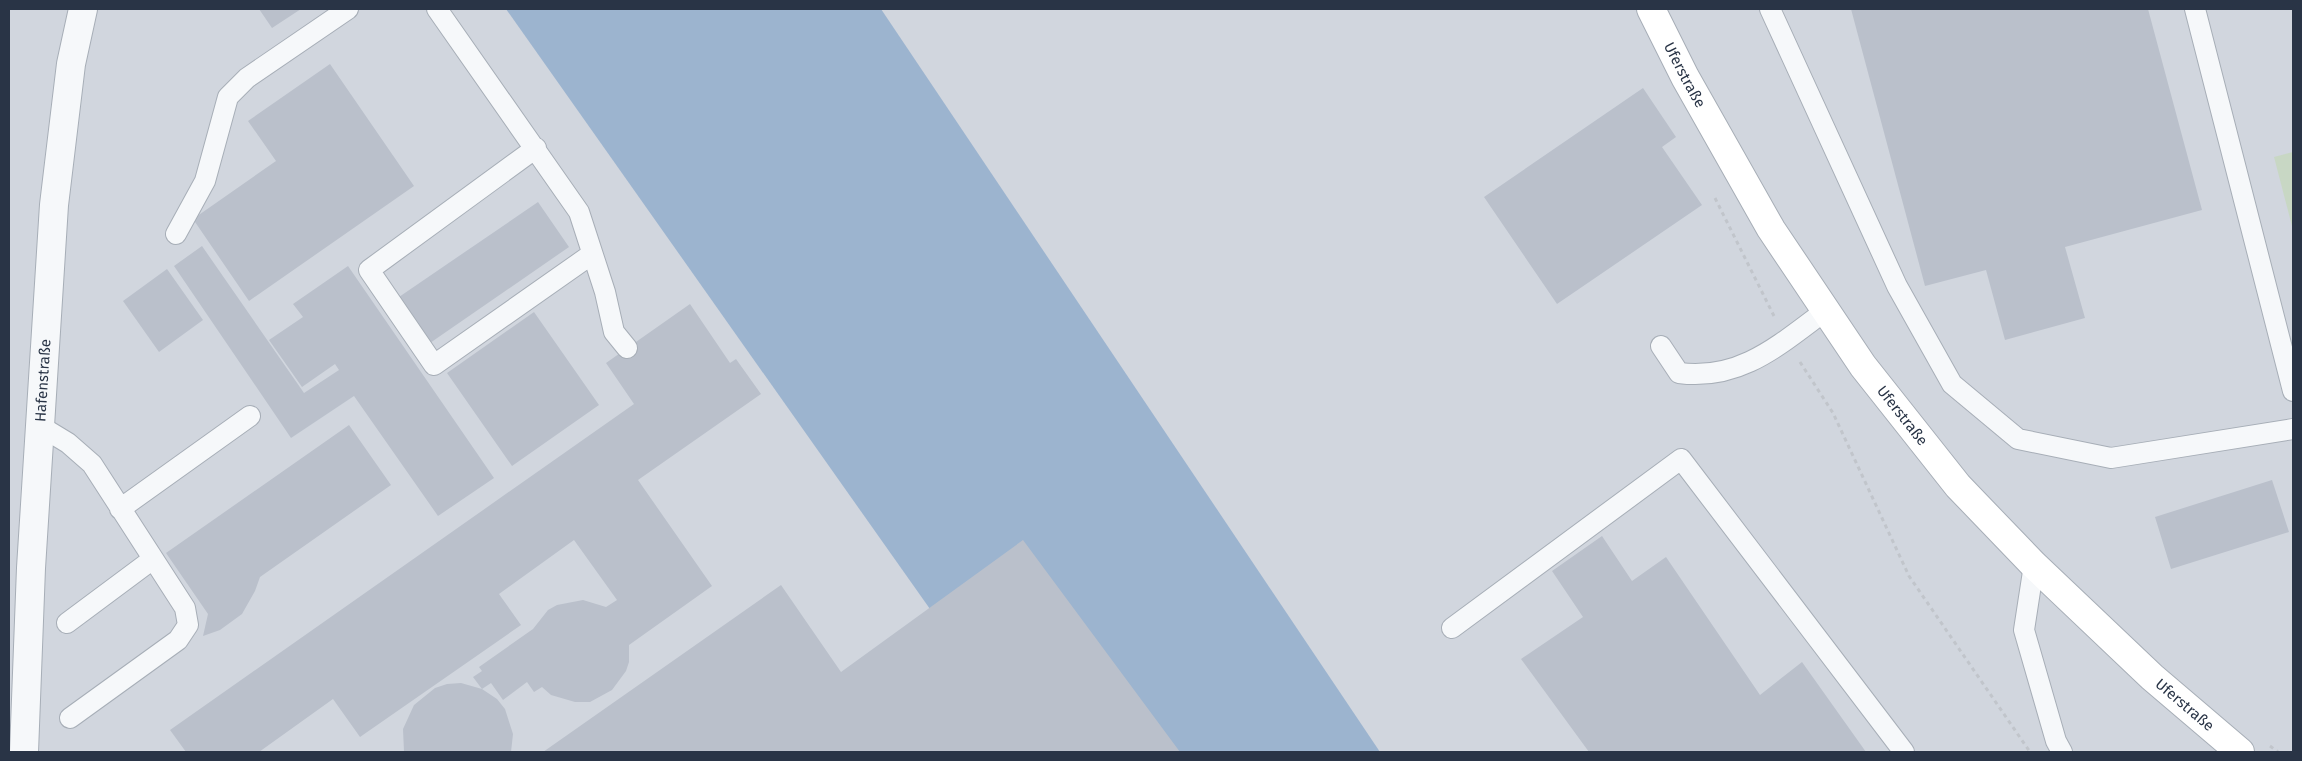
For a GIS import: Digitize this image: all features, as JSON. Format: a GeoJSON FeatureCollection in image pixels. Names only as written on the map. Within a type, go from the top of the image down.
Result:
{"type":"FeatureCollection","features":[{"type":"Feature","properties":{"kind":"main road","name":"Uferstraße"},"geometry":{"type":"LineString","coordinates":[[1651,9],[1686,78],[1770,229],[1863,366],[1958,486],[2034,565],[2152,676],[2240,752]]}},
{"type":"Feature","properties":{"kind":"street","name":"Hafenstraße"},"geometry":{"type":"LineString","coordinates":[[24,751],[31,568],[54,204],[71,64],[83,9]]}},
{"type":"Feature","properties":{"kind":"lane"},"geometry":{"type":"LineString","coordinates":[[176,234],[205,181],[228,97],[247,78],[348,9]]}},
{"type":"Feature","properties":{"kind":"lane"},"geometry":{"type":"LineString","coordinates":[[437,9],[579,212],[605,292],[614,332],[627,348]]}},
{"type":"Feature","properties":{"kind":"lane"},"geometry":{"type":"LineString","coordinates":[[1770,9],[1897,286],[1952,384],[2018,439],[2111,458],[2293,429]]}},
{"type":"Feature","properties":{"kind":"lane"},"geometry":{"type":"LineString","coordinates":[[2194,9],[2293,391]]}},
{"type":"Feature","properties":{"kind":"lane"},"geometry":{"type":"LineString","coordinates":[[536,148],[369,270],[434,365],[592,254]]}},
{"type":"Feature","properties":{"kind":"lane"},"geometry":{"type":"LineString","coordinates":[[1662,346],[1679,373],[1726,372],[1762,357],[1825,311]]}},
{"type":"Feature","properties":{"kind":"lane"},"geometry":{"type":"LineString","coordinates":[[120,509],[250,416]]}},
{"type":"Feature","properties":{"kind":"lane"},"geometry":{"type":"LineString","coordinates":[[40,426],[68,442],[92,464],[185,608],[188,625],[178,640],[70,718]]}},
{"type":"Feature","properties":{"kind":"lane"},"geometry":{"type":"LineString","coordinates":[[1452,628],[1681,459],[1904,752]]}},
{"type":"Feature","properties":{"kind":"lane"},"geometry":{"type":"LineString","coordinates":[[67,623],[153,559]]}},
{"type":"Feature","properties":{"kind":"lane"},"geometry":{"type":"LineString","coordinates":[[2034,565],[2024,630],[2056,741],[2062,752]]}},
{"type":"Feature","properties":{"kind":"path"},"geometry":{"type":"LineString","coordinates":[[1712,193],[1786,340],[1833,414],[1909,576],[2030,752]]}},
{"type":"Feature","properties":{"kind":"shaded area"},"geometry":{"type":"Polygon","coordinates":[[[9,9],[2293,9],[2293,752],[9,752],[9,9]]]}},
{"type":"Feature","properties":{"kind":"green space"},"geometry":{"type":"Polygon","coordinates":[[[2293,152],[2293,230],[2274,157],[2293,152]]]}},
{"type":"Feature","properties":{"kind":"water"},"geometry":{"type":"Polygon","coordinates":[[[506,9],[881,9],[1380,752],[1031,752],[506,9]]]}},
{"type":"Feature","properties":{"kind":"building"},"geometry":{"type":"Polygon","coordinates":[[[259,9],[301,9],[272,28],[259,9]]]}},
{"type":"Feature","properties":{"kind":"building"},"geometry":{"type":"Polygon","coordinates":[[[1851,9],[2148,9],[2202,210],[2065,247],[2085,318],[2005,340],[1986,270],[1925,286],[1851,9]]]}},
{"type":"Feature","properties":{"kind":"building"},"geometry":{"type":"Polygon","coordinates":[[[330,64],[414,186],[249,301],[193,219],[276,161],[248,121],[330,64]]]}},
{"type":"Feature","properties":{"kind":"building"},"geometry":{"type":"Polygon","coordinates":[[[1643,88],[1676,137],[1662,147],[1702,205],[1557,304],[1484,197],[1643,88]]]}},
{"type":"Feature","properties":{"kind":"building"},"geometry":{"type":"Polygon","coordinates":[[[538,202],[569,247],[430,343],[399,297],[538,202]]]}},
{"type":"Feature","properties":{"kind":"building"},"geometry":{"type":"Polygon","coordinates":[[[202,246],[304,393],[339,370],[335,364],[302,387],[269,340],[303,317],[293,304],[348,266],[494,478],[438,516],[354,396],[291,438],[174,266],[202,246]]]}},
{"type":"Feature","properties":{"kind":"building"},"geometry":{"type":"Polygon","coordinates":[[[167,269],[203,320],[159,352],[123,301],[167,269]]]}},
{"type":"Feature","properties":{"kind":"building"},"geometry":{"type":"Polygon","coordinates":[[[690,304],[730,363],[736,359],[761,394],[638,480],[712,586],[629,645],[629,662],[626,671],[612,690],[590,702],[575,702],[551,695],[542,687],[534,692],[527,682],[503,700],[491,683],[482,689],[473,677],[482,671],[479,667],[533,629],[548,610],[557,605],[583,600],[606,607],[617,600],[574,540],[499,594],[521,625],[360,737],[333,699],[259,752],[186,752],[170,730],[634,404],[606,363],[690,304]]]}},
{"type":"Feature","properties":{"kind":"building"},"geometry":{"type":"Polygon","coordinates":[[[534,312],[599,405],[512,466],[447,373],[534,312]]]}},
{"type":"Feature","properties":{"kind":"building"},"geometry":{"type":"Polygon","coordinates":[[[349,425],[391,485],[260,577],[255,591],[242,614],[220,630],[203,636],[208,614],[166,553],[349,425]]]}},
{"type":"Feature","properties":{"kind":"building"},"geometry":{"type":"Polygon","coordinates":[[[2272,480],[2289,532],[2171,569],[2155,517],[2272,480]]]}},
{"type":"Feature","properties":{"kind":"building"},"geometry":{"type":"Polygon","coordinates":[[[1602,536],[1632,581],[1666,557],[1760,695],[1802,662],[1866,752],[1589,752],[1521,659],[1583,617],[1552,571],[1602,536]]]}},
{"type":"Feature","properties":{"kind":"building"},"geometry":{"type":"Polygon","coordinates":[[[1023,540],[1180,752],[543,752],[781,585],[841,672],[1023,540]]]}},
{"type":"Feature","properties":{"kind":"building"},"geometry":{"type":"Polygon","coordinates":[[[461,683],[482,689],[497,699],[505,709],[513,734],[511,752],[404,752],[403,729],[414,705],[435,688],[447,684],[461,683]]]}}]}
